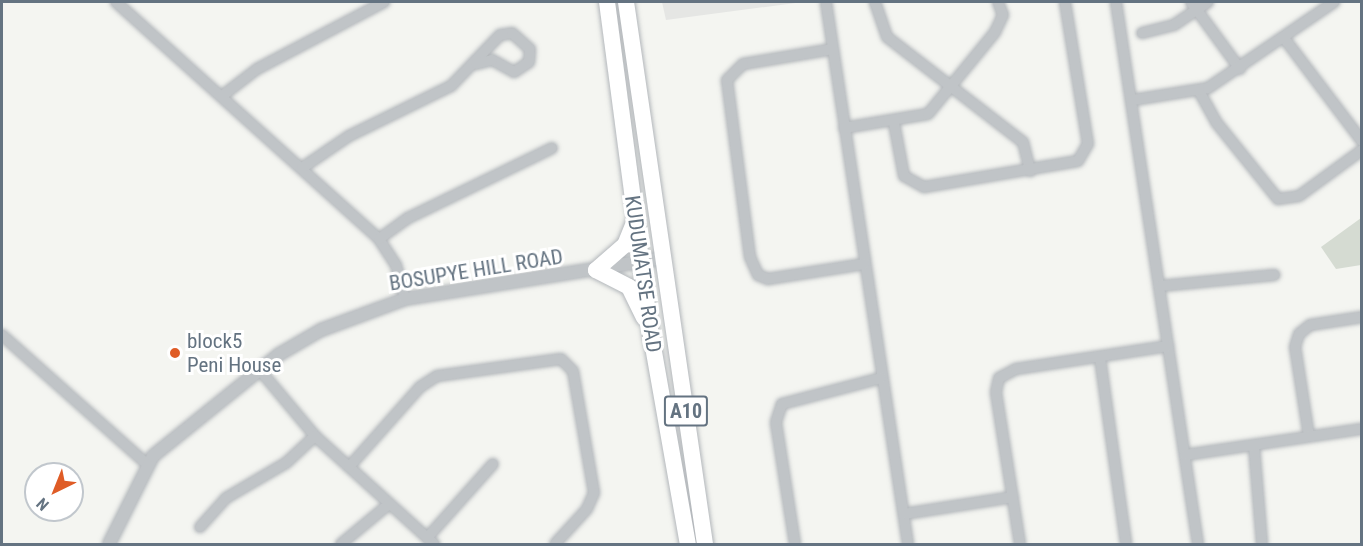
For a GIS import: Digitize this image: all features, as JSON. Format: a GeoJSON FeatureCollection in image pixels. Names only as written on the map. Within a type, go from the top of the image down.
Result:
{"type":"FeatureCollection","features":[{"type":"Feature","properties":{"kind":"main road","name":"KUDUMATSE ROAD"},"geometry":{"type":"LineString","coordinates":[[607,2],[651,335],[688,544]]}},
{"type":"Feature","properties":{"kind":"main road","name":"KUDUMATSE ROAD"},"geometry":{"type":"LineString","coordinates":[[626,2],[705,544]]}},
{"type":"Feature","properties":{"kind":"main road"},"geometry":{"type":"LineString","coordinates":[[635,219],[626,245],[596,270],[629,288],[651,335]]}},
{"type":"Feature","properties":{"kind":"street"},"geometry":{"type":"LineString","coordinates":[[116,2],[379,239],[396,265],[405,299]]}},
{"type":"Feature","properties":{"kind":"street"},"geometry":{"type":"LineString","coordinates":[[222,96],[257,69],[384,2]]}},
{"type":"Feature","properties":{"kind":"street"},"geometry":{"type":"LineString","coordinates":[[826,2],[881,378],[908,544]]}},
{"type":"Feature","properties":{"kind":"street"},"geometry":{"type":"LineString","coordinates":[[875,2],[887,37],[954,85],[1023,142],[1030,171]]}},
{"type":"Feature","properties":{"kind":"street"},"geometry":{"type":"LineString","coordinates":[[844,128],[921,119],[954,85],[1001,22],[998,2]]}},
{"type":"Feature","properties":{"kind":"street"},"geometry":{"type":"LineString","coordinates":[[894,123],[904,176],[915,185],[1073,165],[1088,144],[1065,2]]}},
{"type":"Feature","properties":{"kind":"street"},"geometry":{"type":"LineString","coordinates":[[1116,2],[1133,100],[1198,544]]}},
{"type":"Feature","properties":{"kind":"street"},"geometry":{"type":"LineString","coordinates":[[1142,33],[1174,25],[1194,6],[1208,2]]}},
{"type":"Feature","properties":{"kind":"street"},"geometry":{"type":"LineString","coordinates":[[1133,100],[1200,91],[1240,69],[1334,2]]}},
{"type":"Feature","properties":{"kind":"street"},"geometry":{"type":"LineString","coordinates":[[1194,6],[1240,69]]}},
{"type":"Feature","properties":{"kind":"street"},"geometry":{"type":"LineString","coordinates":[[302,168],[349,136],[451,86],[476,64],[500,35],[512,33],[530,49],[529,62],[514,72],[492,60],[476,64]]}},
{"type":"Feature","properties":{"kind":"street"},"geometry":{"type":"LineString","coordinates":[[1284,38],[1362,141]]}},
{"type":"Feature","properties":{"kind":"street"},"geometry":{"type":"LineString","coordinates":[[833,49],[743,64],[727,80],[750,257],[758,275],[768,279],[864,264]]}},
{"type":"Feature","properties":{"kind":"street"},"geometry":{"type":"LineString","coordinates":[[1200,91],[1216,122],[1278,199],[1299,196],[1362,150]]}},
{"type":"Feature","properties":{"kind":"street"},"geometry":{"type":"LineString","coordinates":[[379,239],[408,218],[552,148]]}},
{"type":"Feature","properties":{"kind":"street","name":"BOSUPYE HILL ROAD"},"geometry":{"type":"LineString","coordinates":[[109,544],[147,464],[259,369],[321,330],[405,299],[663,258]]}},
{"type":"Feature","properties":{"kind":"street"},"geometry":{"type":"LineString","coordinates":[[1160,286],[1274,275]]}},
{"type":"Feature","properties":{"kind":"street"},"geometry":{"type":"LineString","coordinates":[[1308,436],[1295,347],[1299,334],[1310,325],[1362,317]]}},
{"type":"Feature","properties":{"kind":"street"},"geometry":{"type":"LineString","coordinates":[[2,334],[147,464]]}},
{"type":"Feature","properties":{"kind":"street"},"geometry":{"type":"LineString","coordinates":[[1020,544],[996,392],[999,378],[1016,369],[1168,346]]}},
{"type":"Feature","properties":{"kind":"street"},"geometry":{"type":"LineString","coordinates":[[1100,358],[1126,544]]}},
{"type":"Feature","properties":{"kind":"street"},"geometry":{"type":"LineString","coordinates":[[350,467],[420,387],[437,376],[561,359],[573,371],[594,493],[587,509],[555,544]]}},
{"type":"Feature","properties":{"kind":"street"},"geometry":{"type":"LineString","coordinates":[[259,369],[315,436],[430,541],[493,464]]}},
{"type":"Feature","properties":{"kind":"street"},"geometry":{"type":"LineString","coordinates":[[795,544],[776,422],[782,404],[881,378]]}},
{"type":"Feature","properties":{"kind":"street"},"geometry":{"type":"LineString","coordinates":[[1185,455],[1362,429]]}},
{"type":"Feature","properties":{"kind":"street"},"geometry":{"type":"LineString","coordinates":[[200,527],[226,498],[286,463],[315,436]]}},
{"type":"Feature","properties":{"kind":"street"},"geometry":{"type":"LineString","coordinates":[[1254,446],[1262,544]]}},
{"type":"Feature","properties":{"kind":"street"},"geometry":{"type":"LineString","coordinates":[[904,514],[1013,497]]}},
{"type":"Feature","properties":{"kind":"street"},"geometry":{"type":"LineString","coordinates":[[341,544],[389,504]]}},
{"type":"Feature","properties":{"kind":"shaded area"},"geometry":{"type":"Polygon","coordinates":[[[662,2],[803,2],[666,20],[662,2]]]}},
{"type":"Feature","properties":{"kind":"shaded area"},"geometry":{"type":"Polygon","coordinates":[[[1361,218],[1361,265],[1336,269],[1321,247],[1361,218]]]}},
{"type":"Feature","properties":{"kind":"place","name":"block5 Peni House"},"geometry":{"type":"Point","coordinates":[175,353]}}]}
